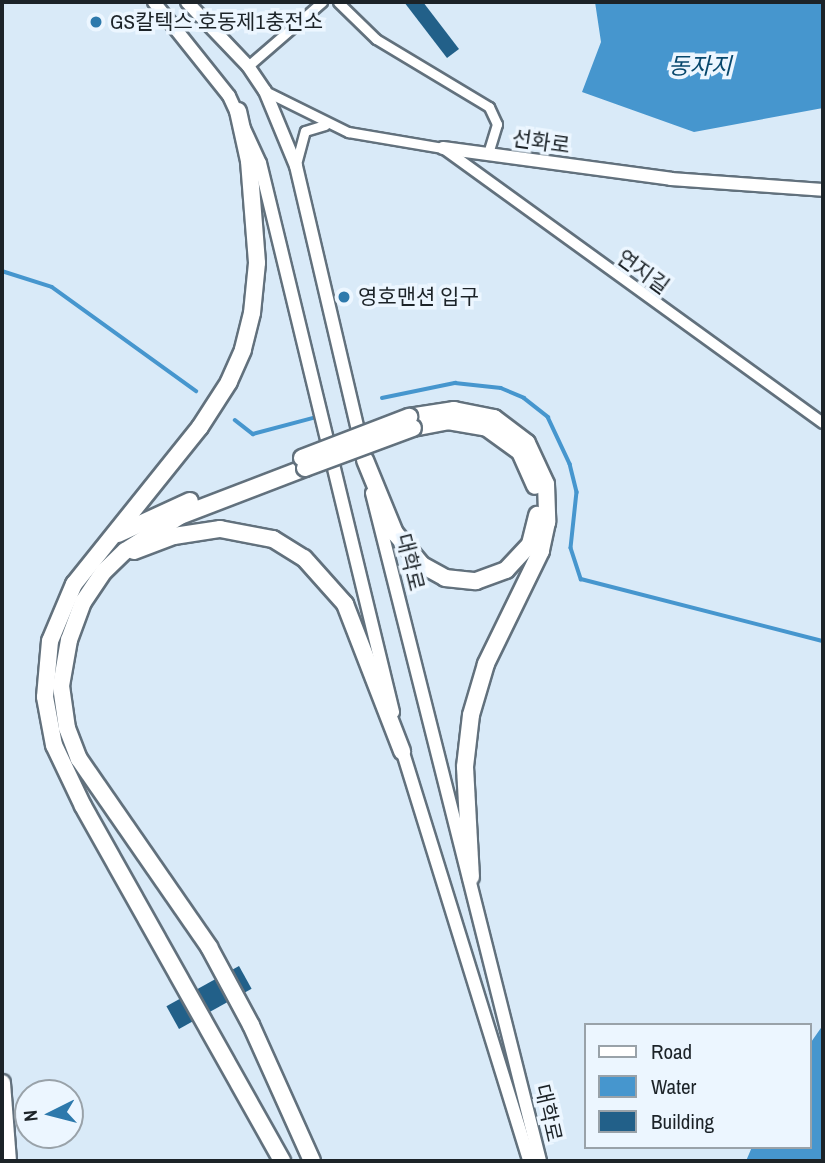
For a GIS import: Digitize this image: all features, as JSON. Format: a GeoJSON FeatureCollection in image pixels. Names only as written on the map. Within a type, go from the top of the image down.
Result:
{"type":"FeatureCollection","features":[{"type":"Feature","properties":{"kind":"highway"},"geometry":{"type":"LineString","coordinates":[[238,111],[249,161],[257,263],[252,313],[243,350],[209,415],[98,552],[69,593],[50,641],[45,697],[52,738],[83,806],[282,1161]]}},
{"type":"Feature","properties":{"kind":"highway"},"geometry":{"type":"LineString","coordinates":[[98,552],[144,519],[454,410],[494,418],[527,443],[545,484],[547,522],[541,551],[486,664],[469,722],[465,767],[471,877]]}},
{"type":"Feature","properties":{"kind":"highway"},"geometry":{"type":"LineString","coordinates":[[365,460],[388,522],[422,565],[461,581],[483,579],[506,570],[525,553],[536,525],[534,482],[520,452],[501,435],[473,423],[411,423]]}},
{"type":"Feature","properties":{"kind":"highway"},"geometry":{"type":"LineString","coordinates":[[303,463],[169,521],[108,566],[83,602],[66,653],[61,686],[70,738],[90,777],[209,947],[251,1025],[312,1161]]}},
{"type":"Feature","properties":{"kind":"highway"},"geometry":{"type":"LineString","coordinates":[[108,566],[151,543],[205,530],[246,532],[288,547],[320,571],[345,604],[402,751]]}},
{"type":"Feature","properties":{"kind":"highway"},"geometry":{"type":"LineString","coordinates":[[2,1083],[8,1161]]}},
{"type":"Feature","properties":{"kind":"main road"},"geometry":{"type":"LineString","coordinates":[[154,2],[238,111],[265,184],[402,751],[529,1161]]}},
{"type":"Feature","properties":{"kind":"main road","name":"대학로"},"geometry":{"type":"LineString","coordinates":[[187,2],[248,66],[265,91],[296,166],[365,460],[540,1161]]}},
{"type":"Feature","properties":{"kind":"main road","name":"선화로"},"geometry":{"type":"LineString","coordinates":[[443,148],[671,178],[823,190]]}},
{"type":"Feature","properties":{"kind":"street"},"geometry":{"type":"LineString","coordinates":[[248,66],[322,2]]}},
{"type":"Feature","properties":{"kind":"street"},"geometry":{"type":"LineString","coordinates":[[338,2],[376,39],[489,107],[497,124],[488,154]]}},
{"type":"Feature","properties":{"kind":"street","name":"선화로"},"geometry":{"type":"LineString","coordinates":[[265,91],[331,125],[443,148]]}},
{"type":"Feature","properties":{"kind":"street"},"geometry":{"type":"LineString","coordinates":[[296,166],[305,131],[331,125]]}},
{"type":"Feature","properties":{"kind":"street","name":"연지길"},"geometry":{"type":"LineString","coordinates":[[443,148],[823,423]]}},
{"type":"Feature","properties":{"kind":"water","name":"동자지"},"geometry":{"type":"Polygon","coordinates":[[[595,2],[823,2],[823,108],[694,132],[582,92],[601,42],[595,2]]]}},
{"type":"Feature","properties":{"kind":"water"},"geometry":{"type":"Polygon","coordinates":[[[823,1025],[823,1161],[746,1161],[751,1149],[811,1149],[811,1042],[823,1025]]]}},
{"type":"Feature","properties":{"kind":"building"},"geometry":{"type":"Polygon","coordinates":[[[404,2],[423,2],[459,49],[447,58],[404,2]]]}},
{"type":"Feature","properties":{"kind":"building"},"geometry":{"type":"Polygon","coordinates":[[[239,966],[252,989],[179,1029],[166,1006],[239,966]]]}},
{"type":"Feature","properties":{"kind":"waterway"},"geometry":{"type":"LineString","coordinates":[[2,271],[52,287],[196,391]]}},
{"type":"Feature","properties":{"kind":"waterway"},"geometry":{"type":"LineString","coordinates":[[382,398],[455,383],[501,388],[524,398],[548,417],[570,464],[577,492],[571,548],[581,579],[823,641]]}},
{"type":"Feature","properties":{"kind":"waterway"},"geometry":{"type":"LineString","coordinates":[[235,420],[253,434],[313,418]]}},
{"type":"Feature","properties":{"kind":"place","name":"GS칼텍스 호동제1충전소"},"geometry":{"type":"Point","coordinates":[96,22]}},
{"type":"Feature","properties":{"kind":"place","name":"영호맨션 입구"},"geometry":{"type":"Point","coordinates":[344,297]}}]}
